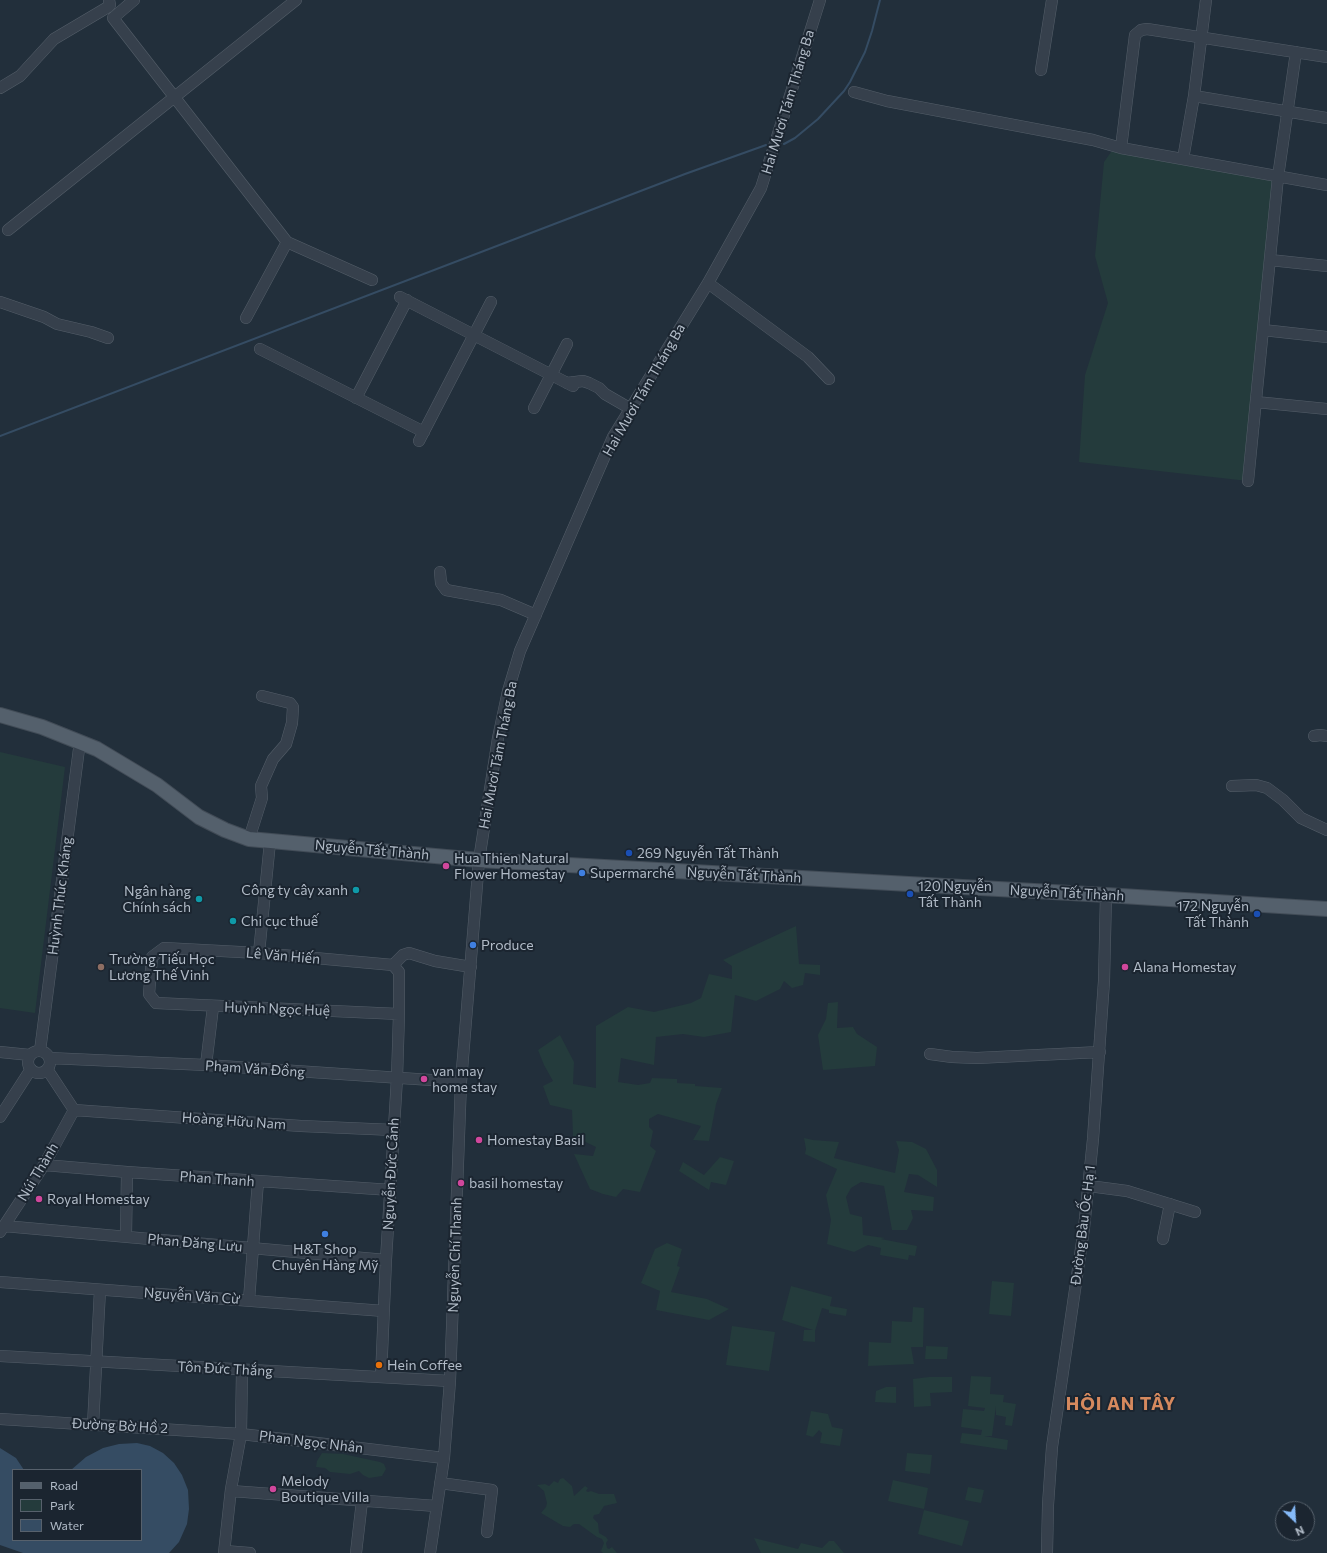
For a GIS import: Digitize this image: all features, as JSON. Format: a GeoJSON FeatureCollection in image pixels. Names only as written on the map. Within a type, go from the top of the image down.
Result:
{"type":"FeatureCollection","features":[{"type":"Feature","properties":{"kind":"main road","name":"Nguyễn Tất Thành"},"geometry":{"type":"LineString","coordinates":[[0,715],[42,727],[97,749],[157,785],[199,817],[225,830],[249,839],[479,860],[1106,895],[1327,909]]}},
{"type":"Feature","properties":{"kind":"street"},"geometry":{"type":"LineString","coordinates":[[0,88],[20,76],[54,38],[108,7],[110,4],[109,0]]}},
{"type":"Feature","properties":{"kind":"street"},"geometry":{"type":"LineString","coordinates":[[134,0],[113,18],[287,242],[372,280]]}},
{"type":"Feature","properties":{"kind":"street"},"geometry":{"type":"LineString","coordinates":[[8,230],[296,0]]}},
{"type":"Feature","properties":{"kind":"street","name":"Hai Mươi Tám Tháng Ba"},"geometry":{"type":"LineString","coordinates":[[479,860],[498,738],[508,691],[520,651],[613,437],[708,283],[761,188],[820,0]]}},
{"type":"Feature","properties":{"kind":"street"},"geometry":{"type":"LineString","coordinates":[[1041,70],[1052,0]]}},
{"type":"Feature","properties":{"kind":"street"},"geometry":{"type":"LineString","coordinates":[[1183,159],[1194,96],[1206,0]]}},
{"type":"Feature","properties":{"kind":"street"},"geometry":{"type":"LineString","coordinates":[[1121,148],[1135,35],[1141,30],[1148,28],[1201,38],[1327,57]]}},
{"type":"Feature","properties":{"kind":"street"},"geometry":{"type":"LineString","coordinates":[[1248,481],[1278,177],[1296,52]]}},
{"type":"Feature","properties":{"kind":"street"},"geometry":{"type":"LineString","coordinates":[[854,92],[887,101],[1093,140],[1121,148],[1327,185]]}},
{"type":"Feature","properties":{"kind":"street"},"geometry":{"type":"LineString","coordinates":[[1194,96],[1327,118]]}},
{"type":"Feature","properties":{"kind":"street"},"geometry":{"type":"LineString","coordinates":[[246,318],[287,242]]}},
{"type":"Feature","properties":{"kind":"street"},"geometry":{"type":"LineString","coordinates":[[1270,260],[1327,266]]}},
{"type":"Feature","properties":{"kind":"street"},"geometry":{"type":"LineString","coordinates":[[708,283],[808,357],[829,379]]}},
{"type":"Feature","properties":{"kind":"street"},"geometry":{"type":"LineString","coordinates":[[356,398],[403,298],[570,385],[583,381],[589,383],[599,388],[605,394],[631,408]]}},
{"type":"Feature","properties":{"kind":"street"},"geometry":{"type":"LineString","coordinates":[[0,302],[44,317],[57,324],[91,332],[108,338]]}},
{"type":"Feature","properties":{"kind":"street"},"geometry":{"type":"LineString","coordinates":[[260,349],[356,398],[422,437],[491,302]]}},
{"type":"Feature","properties":{"kind":"street"},"geometry":{"type":"LineString","coordinates":[[1263,330],[1327,337]]}},
{"type":"Feature","properties":{"kind":"street"},"geometry":{"type":"LineString","coordinates":[[534,408],[567,344]]}},
{"type":"Feature","properties":{"kind":"street"},"geometry":{"type":"LineString","coordinates":[[1256,402],[1327,409]]}},
{"type":"Feature","properties":{"kind":"street"},"geometry":{"type":"LineString","coordinates":[[440,572],[441,583],[446,590],[501,600],[536,615]]}},
{"type":"Feature","properties":{"kind":"street"},"geometry":{"type":"LineString","coordinates":[[249,839],[262,798],[261,786],[272,759],[286,744],[292,723],[293,707],[290,703],[262,696]]}},
{"type":"Feature","properties":{"kind":"street"},"geometry":{"type":"LineString","coordinates":[[1314,736],[1327,736]]}},
{"type":"Feature","properties":{"kind":"street","name":"Huỳnh Thúc Kháng"},"geometry":{"type":"LineString","coordinates":[[31,1069],[28,1064],[41,1058],[80,741]]}},
{"type":"Feature","properties":{"kind":"street"},"geometry":{"type":"LineString","coordinates":[[1232,786],[1256,785],[1266,788],[1283,800],[1301,818],[1327,830]]}},
{"type":"Feature","properties":{"kind":"street"},"geometry":{"type":"LineString","coordinates":[[259,953],[270,842]]}},
{"type":"Feature","properties":{"kind":"street","name":"Nguyễn Chí Thanh"},"geometry":{"type":"LineString","coordinates":[[430,1553],[444,1458],[450,1381],[461,1082],[479,860]]}},
{"type":"Feature","properties":{"kind":"street","name":"Đường Bàu Ốc Hạ 1"},"geometry":{"type":"LineString","coordinates":[[1047,1553],[1048,1505],[1052,1447],[1089,1186],[1100,1052],[1104,981],[1106,895]]}},
{"type":"Feature","properties":{"kind":"street","name":"Lê Văn Hiến"},"geometry":{"type":"LineString","coordinates":[[156,1003],[150,994],[152,957],[164,948],[259,953],[396,969]]}},
{"type":"Feature","properties":{"kind":"street"},"geometry":{"type":"LineString","coordinates":[[396,969],[403,955],[409,954],[435,961],[471,967]]}},
{"type":"Feature","properties":{"kind":"street","name":"Nguyễn Đức Cảnh"},"geometry":{"type":"LineString","coordinates":[[381,1377],[386,1260],[397,1078],[398,1014],[396,969]]}},
{"type":"Feature","properties":{"kind":"street","name":"Huỳnh Ngọc Huệ"},"geometry":{"type":"LineString","coordinates":[[156,1003],[213,1007],[398,1014]]}},
{"type":"Feature","properties":{"kind":"street"},"geometry":{"type":"LineString","coordinates":[[206,1065],[213,1007]]}},
{"type":"Feature","properties":{"kind":"street","name":"Phạm Văn Đồng"},"geometry":{"type":"LineString","coordinates":[[0,1052],[41,1058],[206,1065],[461,1082]]}},
{"type":"Feature","properties":{"kind":"street"},"geometry":{"type":"LineString","coordinates":[[930,1054],[976,1058],[1100,1052]]}},
{"type":"Feature","properties":{"kind":"street"},"geometry":{"type":"LineString","coordinates":[[0,1117],[31,1069],[38,1072],[41,1058]]}},
{"type":"Feature","properties":{"kind":"street"},"geometry":{"type":"LineString","coordinates":[[41,1058],[74,1110]]}},
{"type":"Feature","properties":{"kind":"street","name":"Hoàng Hữu Nam"},"geometry":{"type":"LineString","coordinates":[[74,1110],[301,1126],[394,1130]]}},
{"type":"Feature","properties":{"kind":"street","name":"Núi Thành"},"geometry":{"type":"LineString","coordinates":[[2,1229],[44,1165],[74,1110]]}},
{"type":"Feature","properties":{"kind":"street","name":"Phan Thanh"},"geometry":{"type":"LineString","coordinates":[[44,1165],[391,1190]]}},
{"type":"Feature","properties":{"kind":"street"},"geometry":{"type":"LineString","coordinates":[[126,1237],[127,1172]]}},
{"type":"Feature","properties":{"kind":"street"},"geometry":{"type":"LineString","coordinates":[[249,1300],[258,1181]]}},
{"type":"Feature","properties":{"kind":"street"},"geometry":{"type":"LineString","coordinates":[[1089,1186],[1127,1191],[1195,1212]]}},
{"type":"Feature","properties":{"kind":"street"},"geometry":{"type":"LineString","coordinates":[[1163,1239],[1170,1204]]}},
{"type":"Feature","properties":{"kind":"street","name":"Phan Đăng Lưu"},"geometry":{"type":"LineString","coordinates":[[2,1229],[126,1237],[386,1260]]}},
{"type":"Feature","properties":{"kind":"street","name":"Nguyễn Văn Cừ"},"geometry":{"type":"LineString","coordinates":[[0,1282],[384,1311]]}},
{"type":"Feature","properties":{"kind":"street"},"geometry":{"type":"LineString","coordinates":[[93,1425],[100,1290]]}},
{"type":"Feature","properties":{"kind":"street","name":"Tôn Đức Thắng"},"geometry":{"type":"LineString","coordinates":[[0,1356],[96,1360],[242,1370],[450,1381]]}},
{"type":"Feature","properties":{"kind":"street","name":"Phan Ngọc Nhân"},"geometry":{"type":"LineString","coordinates":[[242,1370],[241,1434],[444,1458]]}},
{"type":"Feature","properties":{"kind":"street","name":"Đường Bờ Hồ 2"},"geometry":{"type":"LineString","coordinates":[[0,1420],[241,1434]]}},
{"type":"Feature","properties":{"kind":"street"},"geometry":{"type":"LineString","coordinates":[[241,1434],[231,1491],[225,1552],[250,1553]]}},
{"type":"Feature","properties":{"kind":"street"},"geometry":{"type":"LineString","coordinates":[[440,1483],[492,1490],[486,1532]]}},
{"type":"Feature","properties":{"kind":"street"},"geometry":{"type":"LineString","coordinates":[[231,1491],[436,1506]]}},
{"type":"Feature","properties":{"kind":"street"},"geometry":{"type":"LineString","coordinates":[[356,1553],[362,1501]]}},
{"type":"Feature","properties":{"kind":"green space"},"geometry":{"type":"Polygon","coordinates":[[[1121,148],[1278,177],[1248,481],[1079,462],[1085,375],[1108,303],[1095,256],[1104,162],[1111,152],[1121,148]]]}},
{"type":"Feature","properties":{"kind":"green space"},"geometry":{"type":"Polygon","coordinates":[[[0,752],[65,767],[35,1013],[0,1008],[0,752]]]}},
{"type":"Feature","properties":{"kind":"green space"},"geometry":{"type":"Polygon","coordinates":[[[796,926],[799,964],[820,965],[820,975],[805,973],[803,985],[792,988],[784,981],[780,989],[756,1001],[735,995],[731,1032],[704,1037],[683,1034],[656,1037],[654,1065],[621,1058],[618,1082],[638,1085],[650,1083],[652,1078],[677,1079],[677,1083],[722,1088],[716,1104],[709,1141],[693,1140],[701,1126],[658,1114],[649,1119],[649,1127],[653,1131],[650,1146],[656,1151],[640,1192],[623,1189],[616,1197],[590,1189],[574,1154],[593,1156],[596,1147],[573,1136],[572,1110],[550,1105],[543,1086],[553,1081],[538,1050],[560,1035],[574,1062],[573,1084],[596,1088],[596,1026],[628,1007],[654,1012],[691,1003],[701,998],[709,974],[732,979],[732,966],[723,960],[796,926]]]}},
{"type":"Feature","properties":{"kind":"green space"},"geometry":{"type":"Polygon","coordinates":[[[838,1002],[837,1028],[853,1027],[857,1034],[877,1047],[875,1066],[823,1070],[818,1035],[826,1019],[828,1003],[838,1002]]]}},
{"type":"Feature","properties":{"kind":"green space"},"geometry":{"type":"Polygon","coordinates":[[[804,1138],[839,1142],[834,1158],[895,1173],[899,1150],[896,1141],[912,1142],[926,1149],[937,1170],[937,1187],[918,1175],[909,1174],[904,1192],[934,1197],[933,1211],[911,1210],[913,1218],[907,1230],[892,1230],[884,1186],[861,1182],[851,1188],[846,1197],[850,1214],[862,1217],[863,1235],[885,1238],[881,1239],[917,1246],[915,1256],[909,1255],[908,1260],[880,1255],[881,1248],[868,1245],[854,1252],[827,1244],[831,1220],[826,1195],[837,1169],[805,1154],[806,1149],[804,1138]]]}},
{"type":"Feature","properties":{"kind":"green space"},"geometry":{"type":"Polygon","coordinates":[[[720,1157],[734,1161],[726,1185],[711,1182],[709,1190],[679,1171],[683,1162],[704,1175],[720,1157]]]}},
{"type":"Feature","properties":{"kind":"green space"},"geometry":{"type":"Polygon","coordinates":[[[667,1243],[682,1249],[677,1266],[680,1267],[671,1292],[707,1299],[729,1309],[709,1320],[656,1310],[660,1291],[641,1283],[655,1249],[667,1243]]]}},
{"type":"Feature","properties":{"kind":"green space"},"geometry":{"type":"Polygon","coordinates":[[[992,1281],[1014,1283],[1011,1316],[989,1314],[992,1281]]]}},
{"type":"Feature","properties":{"kind":"green space"},"geometry":{"type":"Polygon","coordinates":[[[791,1286],[832,1297],[830,1306],[847,1309],[846,1316],[829,1313],[829,1310],[822,1308],[815,1331],[815,1342],[803,1341],[804,1330],[813,1330],[782,1320],[791,1286]]]}},
{"type":"Feature","properties":{"kind":"green space"},"geometry":{"type":"Polygon","coordinates":[[[913,1307],[924,1308],[923,1347],[911,1347],[914,1364],[868,1366],[869,1342],[891,1343],[892,1321],[912,1322],[913,1307]]]}},
{"type":"Feature","properties":{"kind":"green space"},"geometry":{"type":"Polygon","coordinates":[[[732,1326],[775,1332],[769,1371],[726,1365],[732,1326]]]}},
{"type":"Feature","properties":{"kind":"green space"},"geometry":{"type":"Polygon","coordinates":[[[926,1346],[948,1347],[947,1359],[925,1359],[926,1346]]]}},
{"type":"Feature","properties":{"kind":"green space"},"geometry":{"type":"Polygon","coordinates":[[[971,1376],[991,1377],[990,1394],[1004,1395],[1003,1402],[1016,1404],[1012,1426],[1005,1425],[1006,1417],[996,1415],[996,1406],[992,1436],[984,1436],[1008,1440],[1007,1450],[960,1443],[962,1433],[981,1435],[982,1430],[961,1427],[963,1409],[984,1411],[985,1408],[968,1406],[971,1376]]]}},
{"type":"Feature","properties":{"kind":"green space"},"geometry":{"type":"Polygon","coordinates":[[[952,1377],[952,1392],[930,1393],[931,1406],[914,1407],[913,1379],[952,1377]]]}},
{"type":"Feature","properties":{"kind":"green space"},"geometry":{"type":"Polygon","coordinates":[[[886,1387],[896,1387],[896,1403],[875,1402],[876,1391],[886,1387]]]}},
{"type":"Feature","properties":{"kind":"green space"},"geometry":{"type":"Polygon","coordinates":[[[811,1411],[828,1414],[832,1427],[843,1429],[840,1446],[820,1443],[822,1433],[819,1430],[813,1437],[806,1435],[811,1411]]]}},
{"type":"Feature","properties":{"kind":"green space"},"geometry":{"type":"Polygon","coordinates":[[[322,1453],[343,1454],[380,1462],[384,1464],[386,1469],[382,1476],[369,1478],[359,1471],[350,1474],[330,1472],[325,1468],[316,1467],[317,1461],[322,1453]]]}},
{"type":"Feature","properties":{"kind":"green space"},"geometry":{"type":"Polygon","coordinates":[[[907,1453],[932,1455],[930,1474],[905,1471],[907,1453]]]}},
{"type":"Feature","properties":{"kind":"green space"},"geometry":{"type":"Polygon","coordinates":[[[563,1478],[572,1486],[574,1496],[585,1486],[588,1488],[586,1491],[588,1492],[591,1491],[599,1494],[614,1494],[617,1503],[604,1506],[599,1514],[594,1515],[593,1518],[598,1523],[599,1533],[608,1540],[606,1543],[607,1548],[609,1549],[612,1547],[617,1553],[603,1553],[601,1551],[604,1543],[602,1539],[579,1524],[574,1524],[570,1527],[563,1526],[541,1513],[546,1507],[547,1503],[544,1491],[537,1485],[545,1484],[549,1486],[554,1481],[558,1483],[560,1479],[563,1478]]]}},
{"type":"Feature","properties":{"kind":"green space"},"geometry":{"type":"Polygon","coordinates":[[[893,1480],[928,1488],[924,1509],[888,1501],[893,1480]]]}},
{"type":"Feature","properties":{"kind":"green space"},"geometry":{"type":"Polygon","coordinates":[[[968,1487],[984,1490],[981,1503],[965,1500],[968,1487]]]}},
{"type":"Feature","properties":{"kind":"green space"},"geometry":{"type":"Polygon","coordinates":[[[924,1510],[969,1521],[962,1546],[918,1534],[924,1510]]]}},
{"type":"Feature","properties":{"kind":"green space"},"geometry":{"type":"Polygon","coordinates":[[[754,1538],[798,1549],[801,1543],[822,1548],[829,1541],[834,1541],[844,1553],[761,1553],[754,1538]]]}},
{"type":"Feature","properties":{"kind":"water"},"geometry":{"type":"Polygon","coordinates":[[[137,1443],[150,1446],[163,1453],[174,1463],[182,1475],[188,1490],[189,1509],[187,1524],[179,1542],[169,1553],[23,1553],[0,1545],[0,1448],[16,1458],[23,1469],[12,1469],[12,1541],[142,1541],[142,1469],[72,1469],[86,1457],[103,1448],[119,1444],[137,1443]]]}},
{"type":"Feature","properties":{"kind":"waterway"},"geometry":{"type":"LineString","coordinates":[[784,144],[795,138],[818,119],[844,91],[865,52],[880,0]]}},
{"type":"Feature","properties":{"kind":"waterway"},"geometry":{"type":"LineString","coordinates":[[0,436],[685,174],[766,145]]}},
{"type":"Feature","properties":{"kind":"place","name":"269 Nguyễn Tất Thành"},"geometry":{"type":"Point","coordinates":[629,853]}},
{"type":"Feature","properties":{"kind":"place","name":"Hua Thien Natural Flower Homestay"},"geometry":{"type":"Point","coordinates":[446,866]}},
{"type":"Feature","properties":{"kind":"place","name":"Supermarché"},"geometry":{"type":"Point","coordinates":[582,873]}},
{"type":"Feature","properties":{"kind":"place","name":"Công ty cây xanh"},"geometry":{"type":"Point","coordinates":[356,890]}},
{"type":"Feature","properties":{"kind":"place","name":"120 Nguyễn Tất Thành"},"geometry":{"type":"Point","coordinates":[910,894]}},
{"type":"Feature","properties":{"kind":"place","name":"Ngân hàng Chính sách"},"geometry":{"type":"Point","coordinates":[199,899]}},
{"type":"Feature","properties":{"kind":"place","name":"172 Nguyễn Tất Thành"},"geometry":{"type":"Point","coordinates":[1257,914]}},
{"type":"Feature","properties":{"kind":"place","name":"Chi cục thuế"},"geometry":{"type":"Point","coordinates":[233,921]}},
{"type":"Feature","properties":{"kind":"place","name":"Produce"},"geometry":{"type":"Point","coordinates":[473,945]}},
{"type":"Feature","properties":{"kind":"place","name":"Trường Tiếu Học Lương Thế Vinh"},"geometry":{"type":"Point","coordinates":[101,967]}},
{"type":"Feature","properties":{"kind":"place","name":"Alana Homestay"},"geometry":{"type":"Point","coordinates":[1125,967]}},
{"type":"Feature","properties":{"kind":"place","name":"van may home stay"},"geometry":{"type":"Point","coordinates":[424,1079]}},
{"type":"Feature","properties":{"kind":"place","name":"Homestay Basil"},"geometry":{"type":"Point","coordinates":[479,1140]}},
{"type":"Feature","properties":{"kind":"place","name":"basil homestay"},"geometry":{"type":"Point","coordinates":[461,1183]}},
{"type":"Feature","properties":{"kind":"place","name":"Royal Homestay"},"geometry":{"type":"Point","coordinates":[39,1199]}},
{"type":"Feature","properties":{"kind":"place","name":"H&T Shop Chuyên Hàng Mỹ"},"geometry":{"type":"Point","coordinates":[325,1234]}},
{"type":"Feature","properties":{"kind":"place","name":"Hein Coffee"},"geometry":{"type":"Point","coordinates":[379,1365]}},
{"type":"Feature","properties":{"kind":"place","name":"Melody Boutique Villa"},"geometry":{"type":"Point","coordinates":[273,1489]}},
{"type":"Feature","properties":{"kind":"district","name":"HỘI AN TÂY"},"geometry":{"type":"Point","coordinates":[1121,1404]}}]}
